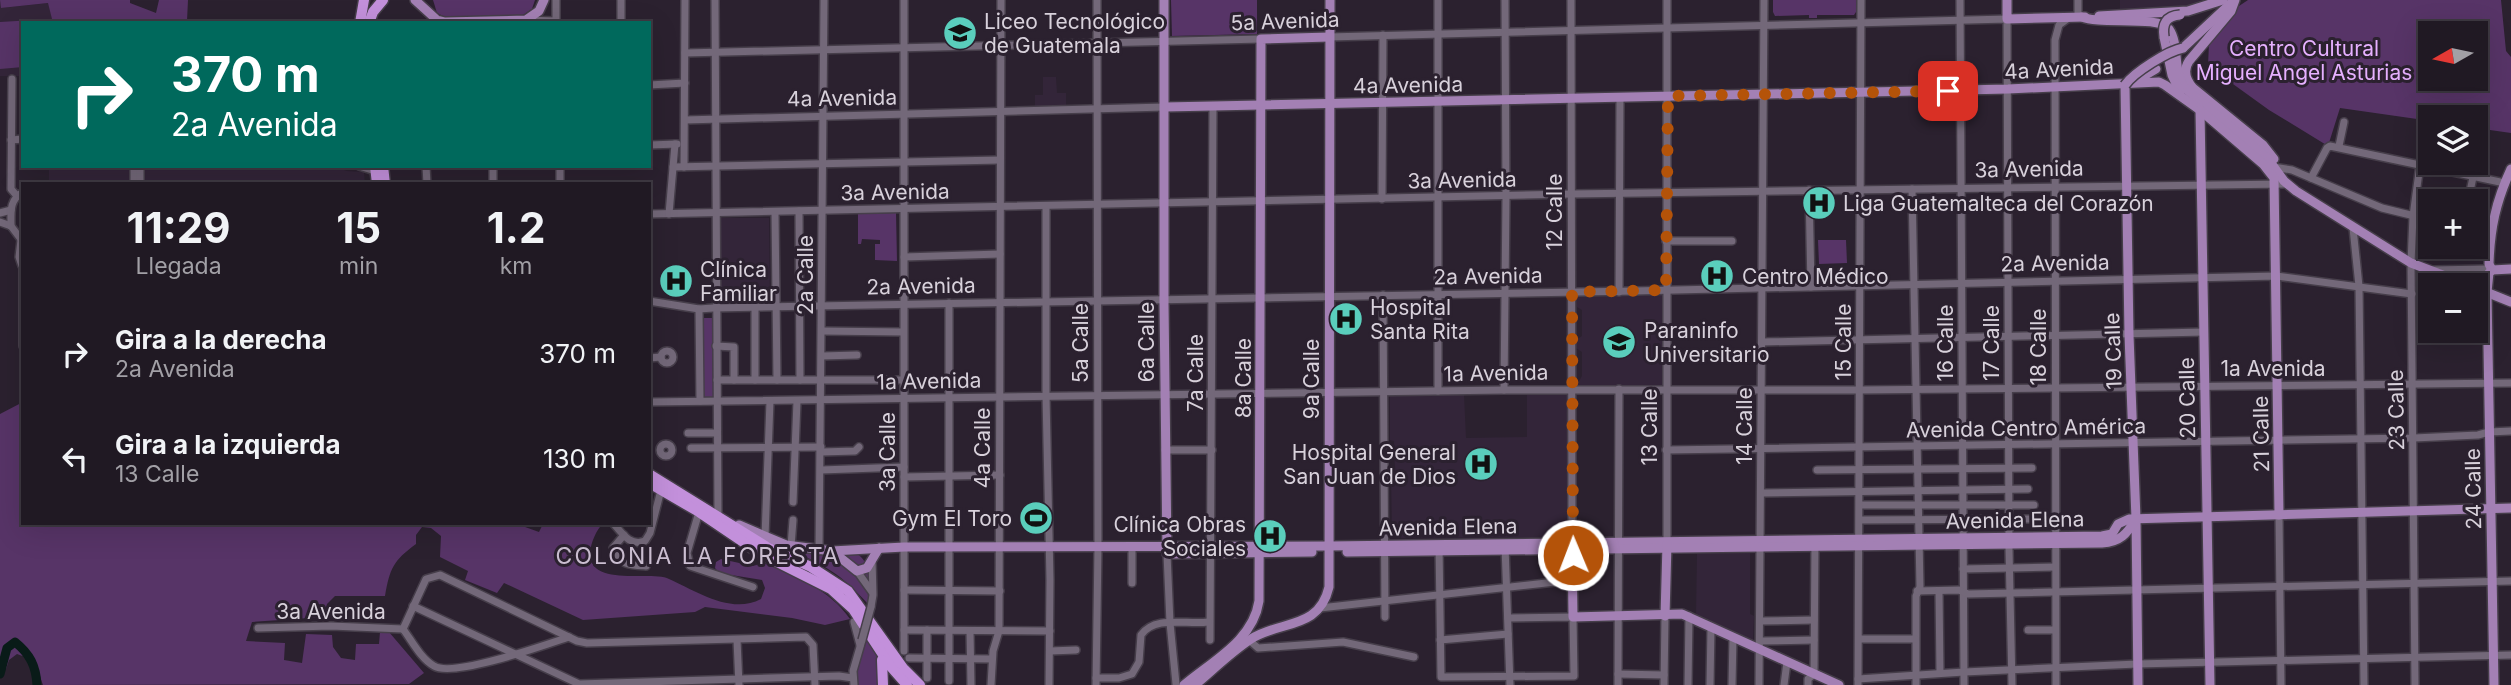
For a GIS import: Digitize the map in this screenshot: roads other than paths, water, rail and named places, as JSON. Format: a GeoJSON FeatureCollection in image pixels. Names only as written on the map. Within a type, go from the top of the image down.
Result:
{"type":"FeatureCollection","features":[{"type":"Feature","properties":{"kind":"highway"},"geometry":{"type":"LineString","coordinates":[[358,0],[360,17]]}},
{"type":"Feature","properties":{"kind":"highway"},"geometry":{"type":"LineString","coordinates":[[360,17],[365,0]]}},
{"type":"Feature","properties":{"kind":"highway"},"geometry":{"type":"LineString","coordinates":[[370,21],[383,0]]}},
{"type":"Feature","properties":{"kind":"highway"},"geometry":{"type":"LineString","coordinates":[[651,475],[767,547],[811,567],[848,591],[903,668],[923,682]]}},
{"type":"Feature","properties":{"kind":"highway"},"geometry":{"type":"LineString","coordinates":[[651,484],[768,558],[831,589],[853,609],[907,685]]}},
{"type":"Feature","properties":{"kind":"highway"},"geometry":{"type":"LineString","coordinates":[[881,652],[883,685]]}},
{"type":"Feature","properties":{"kind":"highway"},"geometry":{"type":"LineString","coordinates":[[881,652],[889,672],[899,685]]}},
{"type":"Feature","properties":{"kind":"main road"},"geometry":{"type":"LineString","coordinates":[[415,0],[439,21]]}},
{"type":"Feature","properties":{"kind":"main road"},"geometry":{"type":"LineString","coordinates":[[507,21],[524,20],[536,14],[543,0]]}},
{"type":"Feature","properties":{"kind":"main road","name":"6a Calle"},"geometry":{"type":"LineString","coordinates":[[1164,0],[1164,395],[1167,550]]}},
{"type":"Feature","properties":{"kind":"main road","name":"9a Calle"},"geometry":{"type":"LineString","coordinates":[[1320,608],[1329,587],[1330,0]]}},
{"type":"Feature","properties":{"kind":"main road","name":"17 Calle"},"geometry":{"type":"LineString","coordinates":[[2007,0],[2007,19]]}},
{"type":"Feature","properties":{"kind":"main road"},"geometry":{"type":"LineString","coordinates":[[2235,0],[2231,11],[2189,61],[2187,76],[2193,88],[2272,155],[2275,168]]}},
{"type":"Feature","properties":{"kind":"main road"},"geometry":{"type":"LineString","coordinates":[[2133,83],[2179,54],[2235,0]]}},
{"type":"Feature","properties":{"kind":"main road"},"geometry":{"type":"LineString","coordinates":[[2183,97],[2172,78],[2163,28],[2172,16],[2201,12],[2222,1]]}},
{"type":"Feature","properties":{"kind":"main road","name":"5a Avenida"},"geometry":{"type":"LineString","coordinates":[[2007,19],[2188,11],[2222,1]]}},
{"type":"Feature","properties":{"kind":"main road"},"geometry":{"type":"LineString","coordinates":[[2077,17],[2091,21],[2154,22],[2165,25],[2171,33],[2178,75],[2185,88],[2268,159],[2286,184],[2353,228],[2411,262],[2438,273]]}},
{"type":"Feature","properties":{"kind":"main road","name":"5a Avenida"},"geometry":{"type":"LineString","coordinates":[[1261,39],[1329,37]]}},
{"type":"Feature","properties":{"kind":"main road","name":"8a Calle"},"geometry":{"type":"LineString","coordinates":[[1180,684],[1243,638],[1252,624],[1258,603],[1261,39]]}},
{"type":"Feature","properties":{"kind":"main road","name":"19 Calle"},"geometry":{"type":"LineString","coordinates":[[2138,685],[2124,88],[2130,79],[2183,48]]}},
{"type":"Feature","properties":{"kind":"main road","name":"4a Avenida"},"geometry":{"type":"LineString","coordinates":[[1164,107],[2055,88],[2159,82],[2171,89]]}},
{"type":"Feature","properties":{"kind":"main road"},"geometry":{"type":"LineString","coordinates":[[2127,147],[2130,91],[2138,88],[2171,89],[2263,164],[2273,174],[2275,183]]}},
{"type":"Feature","properties":{"kind":"main road","name":"20 Calle"},"geometry":{"type":"LineString","coordinates":[[2200,110],[2210,685]]}},
{"type":"Feature","properties":{"kind":"main road","name":"24 Calle"},"geometry":{"type":"LineString","coordinates":[[2488,224],[2500,182],[2511,160]]}},
{"type":"Feature","properties":{"kind":"main road","name":"24 Calle"},"geometry":{"type":"LineString","coordinates":[[2488,270],[2490,215],[2511,169]]}},
{"type":"Feature","properties":{"kind":"main road","name":"21 Calle"},"geometry":{"type":"LineString","coordinates":[[2275,183],[2279,515]]}},
{"type":"Feature","properties":{"kind":"main road","name":"24 Calle"},"geometry":{"type":"LineString","coordinates":[[2487,259],[2488,282]]}},
{"type":"Feature","properties":{"kind":"main road"},"geometry":{"type":"LineString","coordinates":[[2488,270],[2511,269]]}},
{"type":"Feature","properties":{"kind":"main road"},"geometry":{"type":"LineString","coordinates":[[2488,292],[2511,302]]}},
{"type":"Feature","properties":{"kind":"main road","name":"24 Calle"},"geometry":{"type":"LineString","coordinates":[[2488,343],[2494,685]]}},
{"type":"Feature","properties":{"kind":"main road","name":"Avenida Elena"},"geometry":{"type":"LineString","coordinates":[[718,516],[765,537],[819,551],[904,547],[1260,550],[2056,540],[2107,536],[2112,534],[2122,521],[2136,519],[2511,508]]}},
{"type":"Feature","properties":{"kind":"main road","name":"13 Calle"},"geometry":{"type":"LineString","coordinates":[[1665,616],[1667,545]]}},
{"type":"Feature","properties":{"kind":"main road","name":"12 Calle"},"geometry":{"type":"LineString","coordinates":[[1572,546],[1573,617]]}},
{"type":"Feature","properties":{"kind":"main road"},"geometry":{"type":"LineString","coordinates":[[863,548],[872,559]]}},
{"type":"Feature","properties":{"kind":"main road"},"geometry":{"type":"LineString","coordinates":[[832,551],[857,571],[867,568],[879,548]]}},
{"type":"Feature","properties":{"kind":"main road"},"geometry":{"type":"LineString","coordinates":[[846,561],[848,549]]}},
{"type":"Feature","properties":{"kind":"main road"},"geometry":{"type":"LineString","coordinates":[[1666,604],[1733,637],[1761,645],[1787,662],[1836,684]]}},
{"type":"Feature","properties":{"kind":"main road"},"geometry":{"type":"LineString","coordinates":[[1195,685],[1249,640],[1305,619],[1320,608]]}},
{"type":"Feature","properties":{"kind":"main road"},"geometry":{"type":"LineString","coordinates":[[1573,617],[1685,615]]}},
{"type":"Feature","properties":{"kind":"street"},"geometry":{"type":"LineString","coordinates":[[428,0],[430,13]]}},
{"type":"Feature","properties":{"kind":"street"},"geometry":{"type":"LineString","coordinates":[[556,0],[556,21]]}},
{"type":"Feature","properties":{"kind":"street"},"geometry":{"type":"LineString","coordinates":[[621,0],[621,21]]}},
{"type":"Feature","properties":{"kind":"street"},"geometry":{"type":"LineString","coordinates":[[684,167],[685,0]]}},
{"type":"Feature","properties":{"kind":"street"},"geometry":{"type":"LineString","coordinates":[[715,0],[718,516]]}},
{"type":"Feature","properties":{"kind":"street","name":"2a Calle"},"geometry":{"type":"LineString","coordinates":[[819,551],[824,0]]}},
{"type":"Feature","properties":{"kind":"street","name":"3a Calle"},"geometry":{"type":"LineString","coordinates":[[904,0],[904,630],[906,655],[927,658]]}},
{"type":"Feature","properties":{"kind":"street","name":"4a Calle"},"geometry":{"type":"LineString","coordinates":[[991,685],[992,659],[999,631],[1000,591],[1001,0]]}},
{"type":"Feature","properties":{"kind":"street","name":"5a Calle"},"geometry":{"type":"LineString","coordinates":[[1096,681],[1097,0]]}},
{"type":"Feature","properties":{"kind":"street"},"geometry":{"type":"LineString","coordinates":[[1438,0],[1438,391]]}},
{"type":"Feature","properties":{"kind":"street"},"geometry":{"type":"LineString","coordinates":[[1504,390],[1505,0]]}},
{"type":"Feature","properties":{"kind":"street","name":"12 Calle"},"geometry":{"type":"LineString","coordinates":[[1571,0],[1572,546]]}},
{"type":"Feature","properties":{"kind":"street","name":"13 Calle"},"geometry":{"type":"LineString","coordinates":[[1667,0],[1667,545]]}},
{"type":"Feature","properties":{"kind":"street","name":"14 Calle"},"geometry":{"type":"LineString","coordinates":[[1759,685],[1764,0]]}},
{"type":"Feature","properties":{"kind":"street","name":"15 Calle"},"geometry":{"type":"LineString","coordinates":[[1858,682],[1861,0]]}},
{"type":"Feature","properties":{"kind":"street","name":"16 Calle"},"geometry":{"type":"LineString","coordinates":[[1960,0],[1964,685]]}},
{"type":"Feature","properties":{"kind":"street","name":"18 Calle"},"geometry":{"type":"LineString","coordinates":[[2056,685],[2056,31],[2059,25],[2077,17],[2078,0]]}},
{"type":"Feature","properties":{"kind":"street","name":"5a Avenida"},"geometry":{"type":"LineString","coordinates":[[1329,37],[2007,19]]}},
{"type":"Feature","properties":{"kind":"street","name":"17 Calle"},"geometry":{"type":"LineString","coordinates":[[2007,19],[2008,445],[2012,685]]}},
{"type":"Feature","properties":{"kind":"street"},"geometry":{"type":"LineString","coordinates":[[524,20],[540,21]]}},
{"type":"Feature","properties":{"kind":"street"},"geometry":{"type":"LineString","coordinates":[[1382,200],[1383,35]]}},
{"type":"Feature","properties":{"kind":"street","name":"5a Avenida"},"geometry":{"type":"LineString","coordinates":[[685,53],[1261,39]]}},
{"type":"Feature","properties":{"kind":"street"},"geometry":{"type":"LineString","coordinates":[[11,226],[11,209],[19,194],[12,182],[12,79]]}},
{"type":"Feature","properties":{"kind":"street"},"geometry":{"type":"LineString","coordinates":[[651,85],[685,83]]}},
{"type":"Feature","properties":{"kind":"street"},"geometry":{"type":"LineString","coordinates":[[1619,292],[1620,98]]}},
{"type":"Feature","properties":{"kind":"street","name":"7a Calle"},"geometry":{"type":"LineString","coordinates":[[1210,640],[1208,622],[1213,394],[1213,106]]}},
{"type":"Feature","properties":{"kind":"street","name":"4a Avenida"},"geometry":{"type":"LineString","coordinates":[[685,120],[1164,107]]}},
{"type":"Feature","properties":{"kind":"street"},"geometry":{"type":"LineString","coordinates":[[2339,146],[2344,122]]}},
{"type":"Feature","properties":{"kind":"street"},"geometry":{"type":"LineString","coordinates":[[11,140],[21,139]]}},
{"type":"Feature","properties":{"kind":"street"},"geometry":{"type":"LineString","coordinates":[[669,214],[675,144]]}},
{"type":"Feature","properties":{"kind":"street"},"geometry":{"type":"LineString","coordinates":[[651,145],[685,144]]}},
{"type":"Feature","properties":{"kind":"street"},"geometry":{"type":"LineString","coordinates":[[2311,178],[2327,148],[2339,146],[2418,164]]}},
{"type":"Feature","properties":{"kind":"street"},"geometry":{"type":"LineString","coordinates":[[673,167],[1000,160]]}},
{"type":"Feature","properties":{"kind":"street"},"geometry":{"type":"LineString","coordinates":[[2263,164],[2288,169],[2382,208],[2418,217]]}},
{"type":"Feature","properties":{"kind":"street","name":"23 Calle"},"geometry":{"type":"LineString","coordinates":[[2415,685],[2411,262],[2419,175]]}},
{"type":"Feature","properties":{"kind":"street"},"geometry":{"type":"LineString","coordinates":[[2469,175],[2500,182]]}},
{"type":"Feature","properties":{"kind":"street"},"geometry":{"type":"LineString","coordinates":[[2470,189],[2473,176]]}},
{"type":"Feature","properties":{"kind":"street","name":"24 Calle"},"geometry":{"type":"LineString","coordinates":[[2490,215],[2511,181]]}},
{"type":"Feature","properties":{"kind":"street","name":"3a Avenida"},"geometry":{"type":"LineString","coordinates":[[651,214],[1572,194],[2286,184]]}},
{"type":"Feature","properties":{"kind":"street"},"geometry":{"type":"LineString","coordinates":[[1912,188],[1919,448],[1920,587],[1917,592],[1916,685]]}},
{"type":"Feature","properties":{"kind":"street"},"geometry":{"type":"LineString","coordinates":[[1809,190],[1811,287]]}},
{"type":"Feature","properties":{"kind":"street"},"geometry":{"type":"LineString","coordinates":[[1046,206],[1049,685]]}},
{"type":"Feature","properties":{"kind":"street"},"geometry":{"type":"LineString","coordinates":[[0,213],[11,209]]}},
{"type":"Feature","properties":{"kind":"street"},"geometry":{"type":"LineString","coordinates":[[775,212],[777,380]]}},
{"type":"Feature","properties":{"kind":"street"},"geometry":{"type":"LineString","coordinates":[[799,212],[800,380]]}},
{"type":"Feature","properties":{"kind":"street"},"geometry":{"type":"LineString","coordinates":[[0,222],[11,226],[21,240]]}},
{"type":"Feature","properties":{"kind":"street"},"geometry":{"type":"LineString","coordinates":[[2353,228],[2359,286],[2364,685]]}},
{"type":"Feature","properties":{"kind":"street"},"geometry":{"type":"LineString","coordinates":[[1666,241],[1732,241]]}},
{"type":"Feature","properties":{"kind":"street"},"geometry":{"type":"LineString","coordinates":[[904,257],[1000,254]]}},
{"type":"Feature","properties":{"kind":"street"},"geometry":{"type":"LineString","coordinates":[[2430,270],[2488,270]]}},
{"type":"Feature","properties":{"kind":"street","name":"2a Avenida"},"geometry":{"type":"LineString","coordinates":[[651,301],[699,309],[1619,292],[2276,276],[2412,294]]}},
{"type":"Feature","properties":{"kind":"street"},"geometry":{"type":"LineString","coordinates":[[1383,295],[1385,617]]}},
{"type":"Feature","properties":{"kind":"street"},"geometry":{"type":"LineString","coordinates":[[949,303],[949,681]]}},
{"type":"Feature","properties":{"kind":"street"},"geometry":{"type":"LineString","coordinates":[[755,307],[755,380]]}},
{"type":"Feature","properties":{"kind":"street"},"geometry":{"type":"LineString","coordinates":[[699,309],[700,401]]}},
{"type":"Feature","properties":{"kind":"street"},"geometry":{"type":"LineString","coordinates":[[822,331],[904,332]]}},
{"type":"Feature","properties":{"kind":"street"},"geometry":{"type":"LineString","coordinates":[[1762,342],[2204,332]]}},
{"type":"Feature","properties":{"kind":"street"},"geometry":{"type":"LineString","coordinates":[[716,346],[734,347],[734,380]]}},
{"type":"Feature","properties":{"kind":"street"},"geometry":{"type":"LineString","coordinates":[[822,356],[857,355]]}},
{"type":"Feature","properties":{"kind":"street"},"geometry":{"type":"LineString","coordinates":[[651,358],[661,357]]}},
{"type":"Feature","properties":{"kind":"street"},"geometry":{"type":"LineString","coordinates":[[717,380],[904,380]]}},
{"type":"Feature","properties":{"kind":"street","name":"1a Avenida"},"geometry":{"type":"LineString","coordinates":[[651,402],[1504,390],[1860,390],[2511,383]]}},
{"type":"Feature","properties":{"kind":"street"},"geometry":{"type":"LineString","coordinates":[[1618,685],[1619,389]]}},
{"type":"Feature","properties":{"kind":"street"},"geometry":{"type":"LineString","coordinates":[[765,537],[770,401]]}},
{"type":"Feature","properties":{"kind":"street"},"geometry":{"type":"LineString","coordinates":[[793,502],[797,401]]}},
{"type":"Feature","properties":{"kind":"street","name":"Avenida Centro América"},"geometry":{"type":"LineString","coordinates":[[1666,450],[2414,438],[2511,431]]}},
{"type":"Feature","properties":{"kind":"street"},"geometry":{"type":"LineString","coordinates":[[688,433],[717,433]]}},
{"type":"Feature","properties":{"kind":"street"},"geometry":{"type":"LineString","coordinates":[[691,448],[796,447],[853,451],[859,447]]}},
{"type":"Feature","properties":{"kind":"street"},"geometry":{"type":"LineString","coordinates":[[651,448],[660,448]]}},
{"type":"Feature","properties":{"kind":"street"},"geometry":{"type":"LineString","coordinates":[[1165,450],[1212,450]]}},
{"type":"Feature","properties":{"kind":"street"},"geometry":{"type":"LineString","coordinates":[[821,470],[904,467]]}},
{"type":"Feature","properties":{"kind":"street"},"geometry":{"type":"LineString","coordinates":[[1817,470],[2032,468]]}},
{"type":"Feature","properties":{"kind":"street"},"geometry":{"type":"LineString","coordinates":[[904,477],[1000,475]]}},
{"type":"Feature","properties":{"kind":"street"},"geometry":{"type":"LineString","coordinates":[[1762,493],[2028,489]]}},
{"type":"Feature","properties":{"kind":"street"},"geometry":{"type":"LineString","coordinates":[[615,525],[632,542],[647,540],[661,490]]}},
{"type":"Feature","properties":{"kind":"street"},"geometry":{"type":"LineString","coordinates":[[1860,505],[2034,505]]}},
{"type":"Feature","properties":{"kind":"street"},"geometry":{"type":"LineString","coordinates":[[699,512],[687,552],[688,563],[697,570],[753,587]]}},
{"type":"Feature","properties":{"kind":"street","name":"21 Calle"},"geometry":{"type":"LineString","coordinates":[[2279,515],[2281,685]]}},
{"type":"Feature","properties":{"kind":"street"},"geometry":{"type":"LineString","coordinates":[[1860,520],[2034,519]]}},
{"type":"Feature","properties":{"kind":"street"},"geometry":{"type":"LineString","coordinates":[[792,546],[793,520]]}},
{"type":"Feature","properties":{"kind":"street"},"geometry":{"type":"LineString","coordinates":[[624,535],[613,548],[615,556],[626,564],[646,566]]}},
{"type":"Feature","properties":{"kind":"street"},"geometry":{"type":"LineString","coordinates":[[1808,685],[1808,679],[1814,674],[1815,544]]}},
{"type":"Feature","properties":{"kind":"street"},"geometry":{"type":"LineString","coordinates":[[1132,547],[1132,583]]}},
{"type":"Feature","properties":{"kind":"street"},"geometry":{"type":"LineString","coordinates":[[1439,548],[1441,677],[1510,681],[1505,547]]}},
{"type":"Feature","properties":{"kind":"street","name":"6a Calle"},"geometry":{"type":"LineString","coordinates":[[1167,550],[1170,623],[1180,684]]}},
{"type":"Feature","properties":{"kind":"street"},"geometry":{"type":"LineString","coordinates":[[854,683],[855,666],[873,595],[872,559]]}},
{"type":"Feature","properties":{"kind":"street"},"geometry":{"type":"LineString","coordinates":[[1963,569],[2055,567]]}},
{"type":"Feature","properties":{"kind":"street"},"geometry":{"type":"LineString","coordinates":[[857,571],[873,595]]}},
{"type":"Feature","properties":{"kind":"street"},"geometry":{"type":"LineString","coordinates":[[569,637],[446,671],[433,666],[403,629],[426,579],[440,575],[569,637],[587,643],[806,637],[812,641],[814,681]]}},
{"type":"Feature","properties":{"kind":"street"},"geometry":{"type":"LineString","coordinates":[[1320,608],[1573,580]]}},
{"type":"Feature","properties":{"kind":"street"},"geometry":{"type":"LineString","coordinates":[[1917,592],[1968,594],[2511,581]]}},
{"type":"Feature","properties":{"kind":"street"},"geometry":{"type":"LineString","coordinates":[[904,590],[1000,591]]}},
{"type":"Feature","properties":{"kind":"street"},"geometry":{"type":"LineString","coordinates":[[1939,591],[1940,673]]}},
{"type":"Feature","properties":{"kind":"street","name":"3a Avenida"},"geometry":{"type":"LineString","coordinates":[[413,606],[579,684],[814,681],[839,676],[855,666]]}},
{"type":"Feature","properties":{"kind":"street"},"geometry":{"type":"LineString","coordinates":[[1685,615],[1688,685]]}},
{"type":"Feature","properties":{"kind":"street","name":"13 Calle"},"geometry":{"type":"LineString","coordinates":[[1664,685],[1665,616]]}},
{"type":"Feature","properties":{"kind":"street"},"geometry":{"type":"LineString","coordinates":[[1508,618],[1573,617]]}},
{"type":"Feature","properties":{"kind":"street","name":"12 Calle"},"geometry":{"type":"LineString","coordinates":[[1510,681],[1574,676],[1573,617]]}},
{"type":"Feature","properties":{"kind":"street"},"geometry":{"type":"LineString","coordinates":[[1761,621],[1814,620]]}},
{"type":"Feature","properties":{"kind":"street"},"geometry":{"type":"LineString","coordinates":[[854,622],[861,643]]}},
{"type":"Feature","properties":{"kind":"street"},"geometry":{"type":"LineString","coordinates":[[1096,681],[1132,674],[1139,662],[1141,635],[1150,626],[1208,622]]}},
{"type":"Feature","properties":{"kind":"street","name":"3a Avenida"},"geometry":{"type":"LineString","coordinates":[[258,628],[331,626],[403,629]]}},
{"type":"Feature","properties":{"kind":"street"},"geometry":{"type":"LineString","coordinates":[[1710,685],[1711,627]]}},
{"type":"Feature","properties":{"kind":"street"},"geometry":{"type":"LineString","coordinates":[[904,630],[1050,631]]}},
{"type":"Feature","properties":{"kind":"street"},"geometry":{"type":"LineString","coordinates":[[923,682],[927,658],[927,630]]}},
{"type":"Feature","properties":{"kind":"street"},"geometry":{"type":"LineString","coordinates":[[2028,631],[2055,630]]}},
{"type":"Feature","properties":{"kind":"street"},"geometry":{"type":"LineString","coordinates":[[970,631],[971,685]]}},
{"type":"Feature","properties":{"kind":"street"},"geometry":{"type":"LineString","coordinates":[[1440,640],[1508,634]]}},
{"type":"Feature","properties":{"kind":"street"},"geometry":{"type":"LineString","coordinates":[[1732,685],[1733,637]]}},
{"type":"Feature","properties":{"kind":"street"},"geometry":{"type":"LineString","coordinates":[[1858,639],[1916,639]]}},
{"type":"Feature","properties":{"kind":"street"},"geometry":{"type":"LineString","coordinates":[[737,640],[739,682]]}},
{"type":"Feature","properties":{"kind":"street"},"geometry":{"type":"LineString","coordinates":[[1249,640],[1258,648],[1343,642],[1415,657]]}},
{"type":"Feature","properties":{"kind":"street"},"geometry":{"type":"LineString","coordinates":[[1761,645],[1814,640]]}},
{"type":"Feature","properties":{"kind":"street"},"geometry":{"type":"LineString","coordinates":[[539,665],[538,653],[544,645]]}},
{"type":"Feature","properties":{"kind":"street"},"geometry":{"type":"LineString","coordinates":[[1050,651],[1076,650]]}},
{"type":"Feature","properties":{"kind":"street"},"geometry":{"type":"LineString","coordinates":[[1858,682],[2012,669],[2511,655]]}},
{"type":"Feature","properties":{"kind":"street"},"geometry":{"type":"LineString","coordinates":[[927,658],[992,659]]}},
{"type":"Feature","properties":{"kind":"street"},"geometry":{"type":"LineString","coordinates":[[1784,685],[1787,662]]}},
{"type":"Feature","properties":{"kind":"street"},"geometry":{"type":"LineString","coordinates":[[1618,674],[1664,675]]}},
{"type":"Feature","properties":{"kind":"street","name":"3a Avenida"},"geometry":{"type":"LineString","coordinates":[[839,676],[854,683]]}},
{"type":"Feature","properties":{"kind":"waterway"},"geometry":{"type":"LineString","coordinates":[[0,674],[7,648],[15,642],[31,661],[37,685]]}},
{"type":"Feature","properties":{"kind":"place","name":"Liceo Tecnológico de Guatemala"},"geometry":{"type":"Point","coordinates":[960,33]}},
{"type":"Feature","properties":{"kind":"place","name":"Liga Guatemalteca del Corazón"},"geometry":{"type":"Point","coordinates":[1819,203]}},
{"type":"Feature","properties":{"kind":"place","name":"Centro Médico"},"geometry":{"type":"Point","coordinates":[1717,276]}},
{"type":"Feature","properties":{"kind":"place","name":"Clínica Familiar"},"geometry":{"type":"Point","coordinates":[676,281]}},
{"type":"Feature","properties":{"kind":"place","name":"Hospital Santa Rita"},"geometry":{"type":"Point","coordinates":[1346,319]}},
{"type":"Feature","properties":{"kind":"place","name":"Paraninfo Universitario"},"geometry":{"type":"Point","coordinates":[1619,342]}},
{"type":"Feature","properties":{"kind":"place","name":"Hospital General San Juan de Dios"},"geometry":{"type":"Point","coordinates":[1481,464]}},
{"type":"Feature","properties":{"kind":"place","name":"Gym El Toro"},"geometry":{"type":"Point","coordinates":[1036,518]}},
{"type":"Feature","properties":{"kind":"place","name":"Clínica Obras Sociales"},"geometry":{"type":"Point","coordinates":[1270,536]}},
{"type":"Feature","properties":{"kind":"district","name":"COLONIA LA FORESTA"},"geometry":{"type":"Point","coordinates":[698,556]}},
{"type":"Feature","properties":{"kind":"park label","name":"Centro Cultural Miguel Angel Asturias"},"geometry":{"type":"Point","coordinates":[2304,60]}}]}
